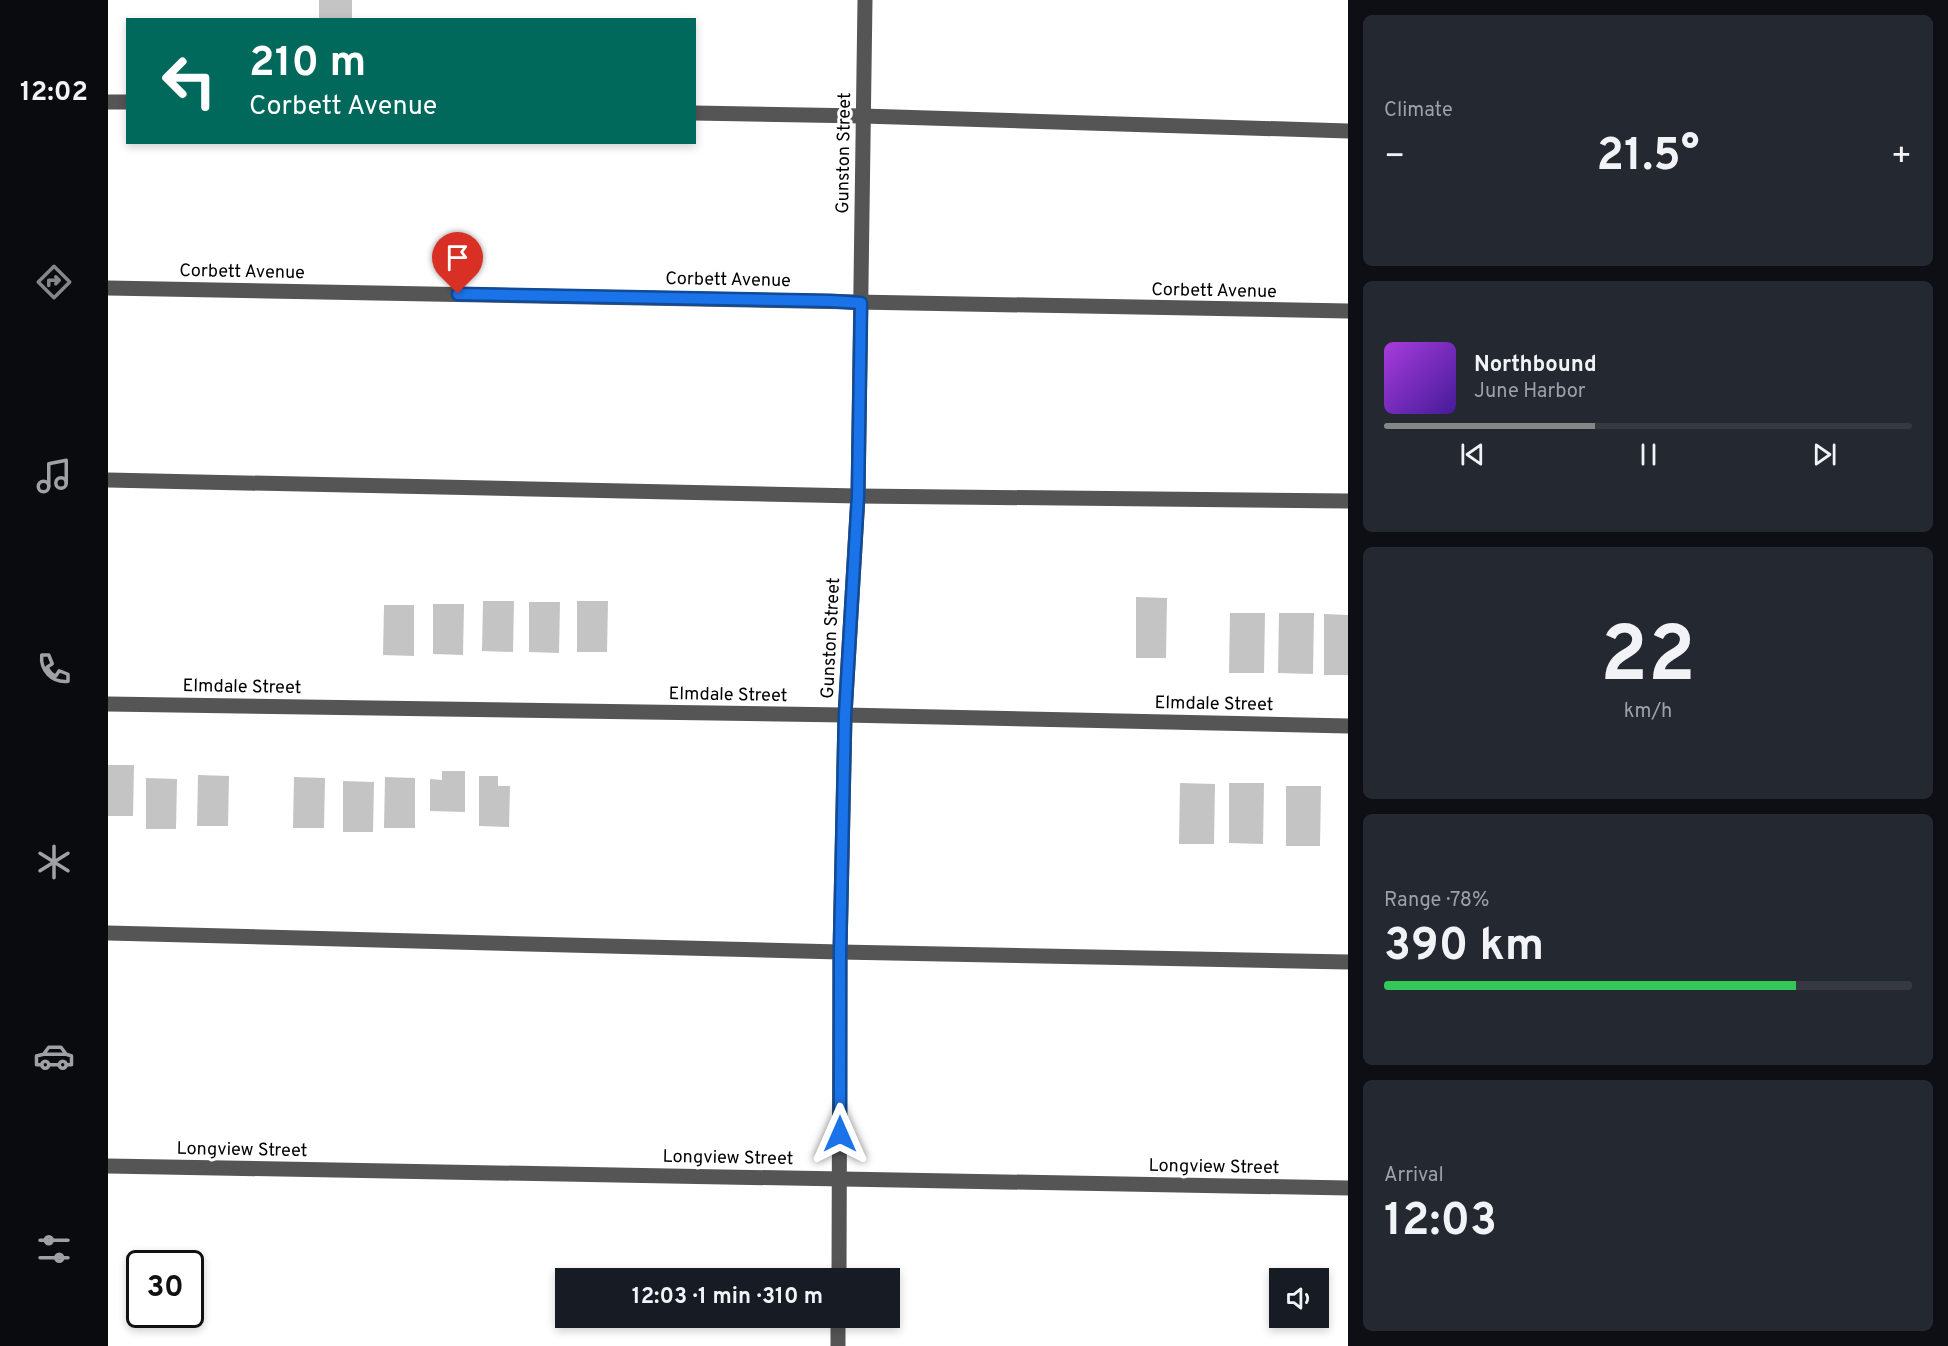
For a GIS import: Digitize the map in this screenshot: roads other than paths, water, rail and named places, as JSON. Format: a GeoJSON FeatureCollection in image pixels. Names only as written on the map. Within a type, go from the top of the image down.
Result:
{"type":"FeatureCollection","features":[{"type":"Feature","properties":{"kind":"street","name":"Gunston Street"},"geometry":{"type":"LineString","coordinates":[[839,1268],[840,952],[845,715],[858,496],[865,0]]}},
{"type":"Feature","properties":{"kind":"street"},"geometry":{"type":"LineString","coordinates":[[108,102],[126,102]]}},
{"type":"Feature","properties":{"kind":"street"},"geometry":{"type":"LineString","coordinates":[[696,113],[1348,131]]}},
{"type":"Feature","properties":{"kind":"street","name":"Corbett Avenue"},"geometry":{"type":"LineString","coordinates":[[108,288],[1348,311]]}},
{"type":"Feature","properties":{"kind":"street"},"geometry":{"type":"LineString","coordinates":[[108,480],[858,496],[1348,501]]}},
{"type":"Feature","properties":{"kind":"street","name":"Elmdale Street"},"geometry":{"type":"LineString","coordinates":[[108,704],[845,715],[1348,726]]}},
{"type":"Feature","properties":{"kind":"street"},"geometry":{"type":"LineString","coordinates":[[108,933],[840,952],[1348,962]]}},
{"type":"Feature","properties":{"kind":"street","name":"Longview Street"},"geometry":{"type":"LineString","coordinates":[[108,1166],[1348,1188]]}},
{"type":"Feature","properties":{"kind":"street"},"geometry":{"type":"LineString","coordinates":[[838,1328],[838,1346]]}}]}
